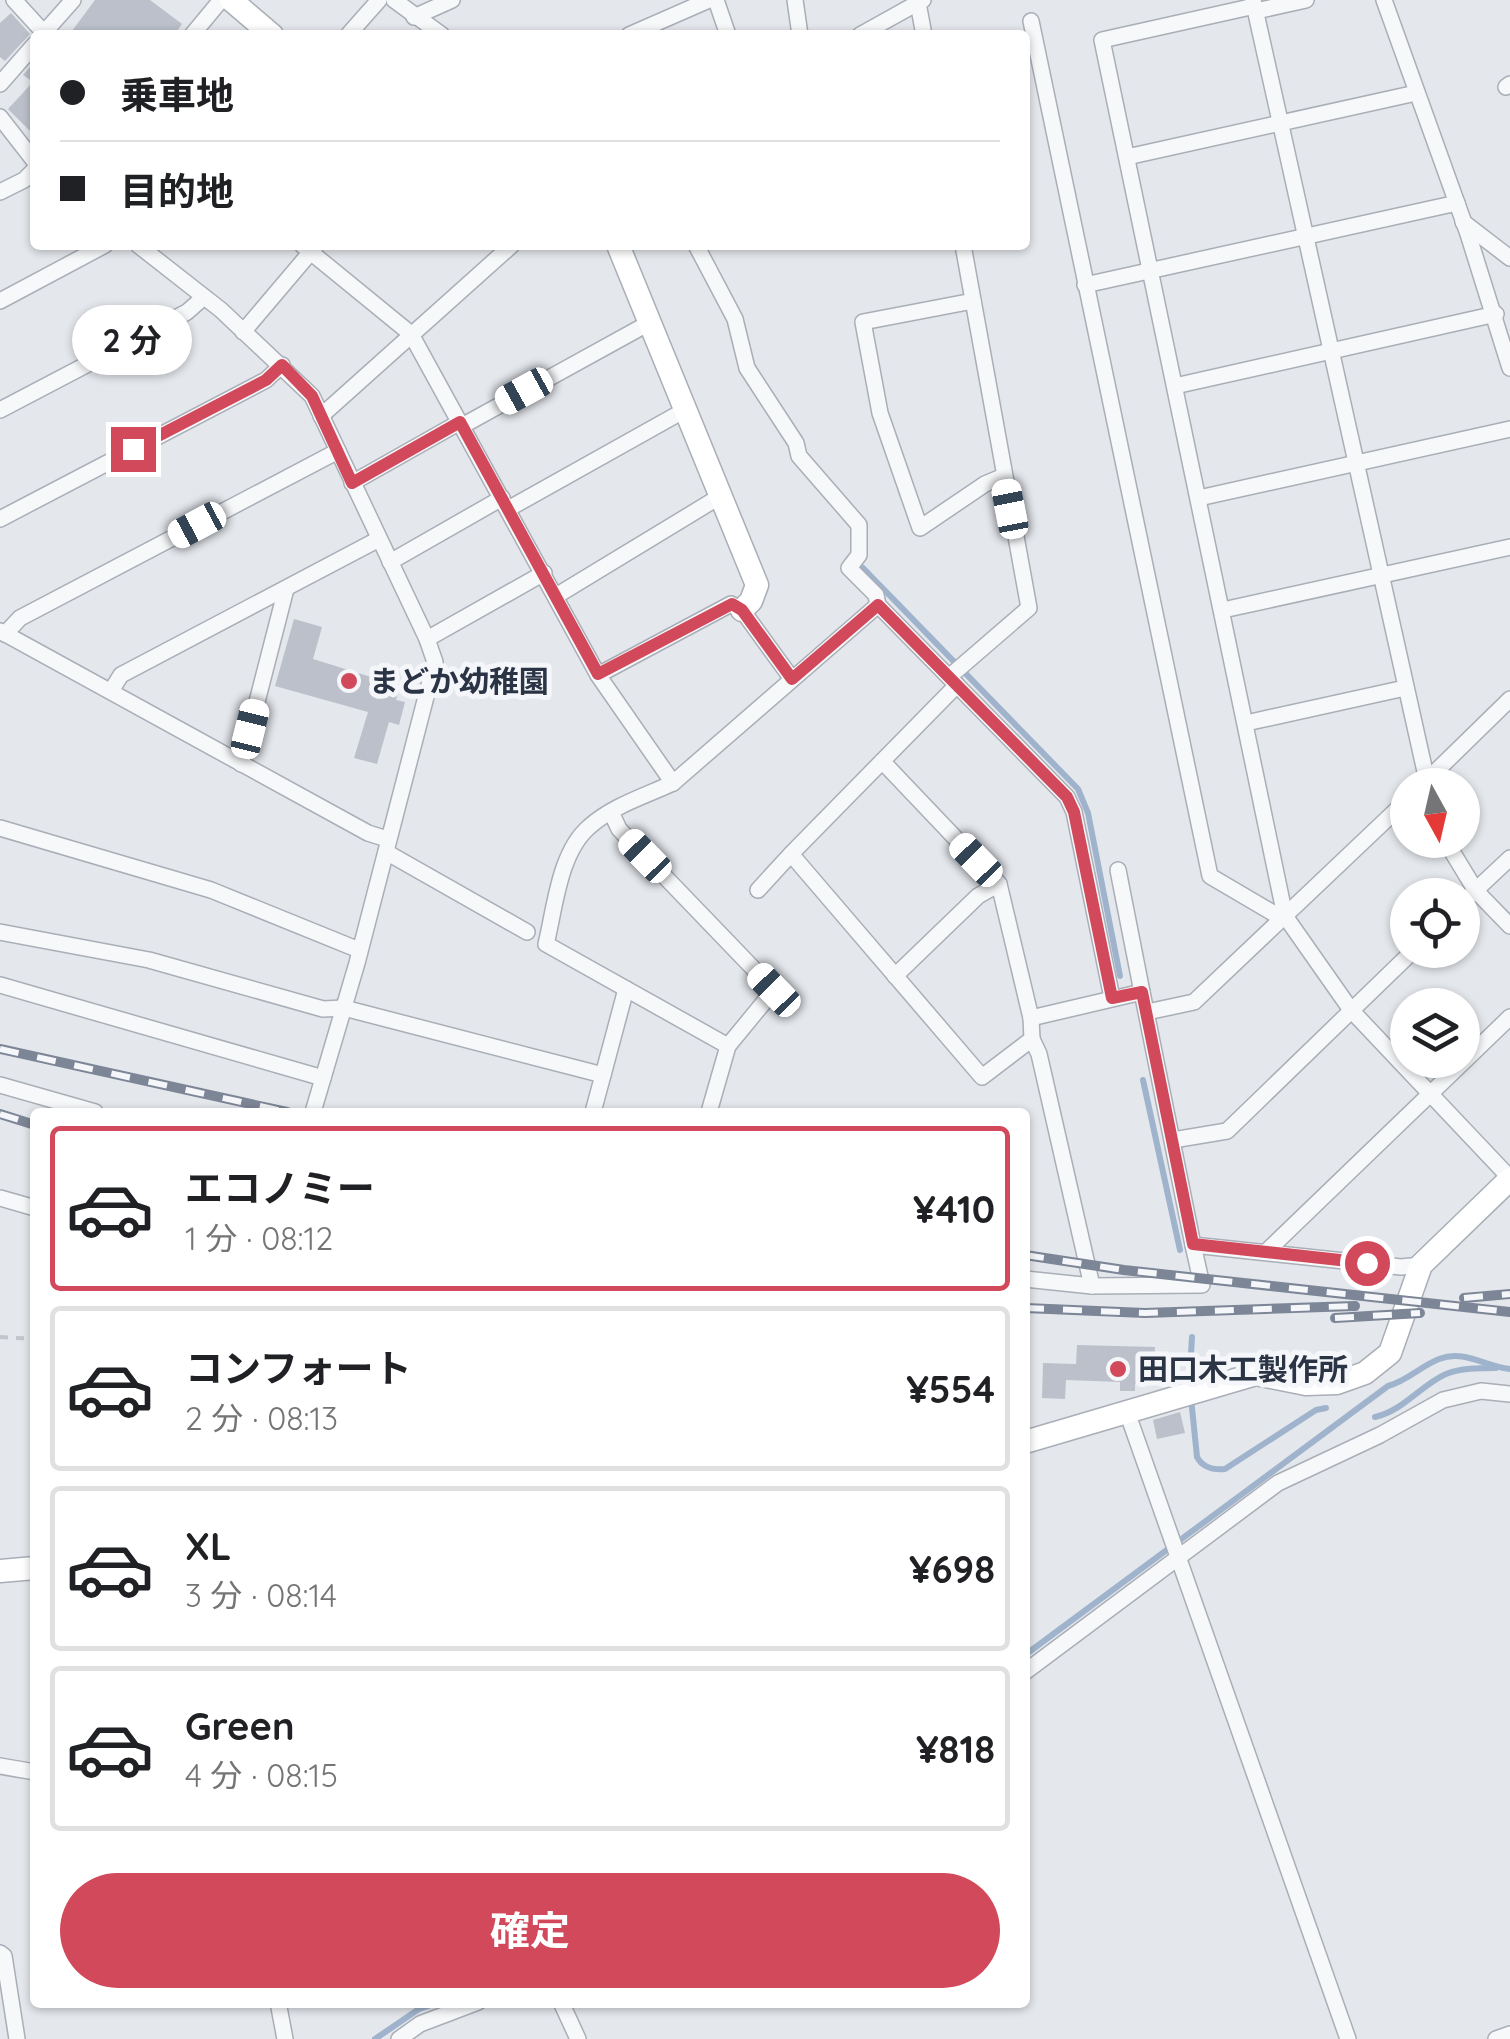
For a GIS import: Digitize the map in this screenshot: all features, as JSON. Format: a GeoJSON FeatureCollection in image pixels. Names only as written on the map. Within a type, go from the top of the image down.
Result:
{"type":"FeatureCollection","features":[{"type":"Feature","properties":{"kind":"main road"},"geometry":{"type":"LineString","coordinates":[[231,0],[266,30]]}},
{"type":"Feature","properties":{"kind":"main road"},"geometry":{"type":"LineString","coordinates":[[620,250],[756,585],[751,601],[742,610]]}},
{"type":"Feature","properties":{"kind":"main road"},"geometry":{"type":"LineString","coordinates":[[1030,1441],[1256,1374],[1306,1384],[1337,1383],[1365,1373],[1390,1353],[1420,1264],[1510,1179]]}},
{"type":"Feature","properties":{"kind":"main road"},"geometry":{"type":"LineString","coordinates":[[0,1571],[30,1568]]}},
{"type":"Feature","properties":{"kind":"street"},"geometry":{"type":"LineString","coordinates":[[14,0],[37,30]]}},
{"type":"Feature","properties":{"kind":"street"},"geometry":{"type":"LineString","coordinates":[[48,30],[73,0]]}},
{"type":"Feature","properties":{"kind":"street"},"geometry":{"type":"LineString","coordinates":[[196,30],[221,0]]}},
{"type":"Feature","properties":{"kind":"street"},"geometry":{"type":"LineString","coordinates":[[352,30],[378,0]]}},
{"type":"Feature","properties":{"kind":"street"},"geometry":{"type":"LineString","coordinates":[[394,0],[434,30]]}},
{"type":"Feature","properties":{"kind":"street"},"geometry":{"type":"LineString","coordinates":[[414,17],[452,0]]}},
{"type":"Feature","properties":{"kind":"street"},"geometry":{"type":"LineString","coordinates":[[641,30],[712,0],[726,30]]}},
{"type":"Feature","properties":{"kind":"street"},"geometry":{"type":"LineString","coordinates":[[795,0],[799,30]]}},
{"type":"Feature","properties":{"kind":"street"},"geometry":{"type":"LineString","coordinates":[[1306,0],[1254,6],[1102,40],[1285,916],[1352,1010],[1510,1179]]}},
{"type":"Feature","properties":{"kind":"street"},"geometry":{"type":"LineString","coordinates":[[1384,0],[1496,314],[1510,368]]}},
{"type":"Feature","properties":{"kind":"street"},"geometry":{"type":"LineString","coordinates":[[869,30],[921,1],[924,30]]}},
{"type":"Feature","properties":{"kind":"street"},"geometry":{"type":"LineString","coordinates":[[1254,6],[1422,768]]}},
{"type":"Feature","properties":{"kind":"street"},"geometry":{"type":"LineString","coordinates":[[1031,22],[1210,876],[1285,916]]}},
{"type":"Feature","properties":{"kind":"street"},"geometry":{"type":"LineString","coordinates":[[0,84],[30,50]]}},
{"type":"Feature","properties":{"kind":"street"},"geometry":{"type":"LineString","coordinates":[[1128,157],[1416,93]]}},
{"type":"Feature","properties":{"kind":"street"},"geometry":{"type":"LineString","coordinates":[[0,117],[30,156]]}},
{"type":"Feature","properties":{"kind":"street"},"geometry":{"type":"LineString","coordinates":[[0,192],[30,175]]}},
{"type":"Feature","properties":{"kind":"street"},"geometry":{"type":"LineString","coordinates":[[1085,285],[1457,203]]}},
{"type":"Feature","properties":{"kind":"street"},"geometry":{"type":"LineString","coordinates":[[1463,222],[1510,258]]}},
{"type":"Feature","properties":{"kind":"street"},"geometry":{"type":"LineString","coordinates":[[0,301],[96,250]]}},
{"type":"Feature","properties":{"kind":"street"},"geometry":{"type":"LineString","coordinates":[[244,332],[308,250]]}},
{"type":"Feature","properties":{"kind":"street"},"geometry":{"type":"LineString","coordinates":[[313,250],[411,334],[598,674],[672,783]]}},
{"type":"Feature","properties":{"kind":"street"},"geometry":{"type":"LineString","coordinates":[[322,416],[506,250]]}},
{"type":"Feature","properties":{"kind":"street"},"geometry":{"type":"LineString","coordinates":[[699,250],[735,319],[748,368],[796,443],[799,456],[859,524],[859,555],[849,568],[876,595],[878,605],[957,674],[1067,797],[1074,812],[1112,998]]}},
{"type":"Feature","properties":{"kind":"street"},"geometry":{"type":"LineString","coordinates":[[758,890],[882,761],[957,674],[1029,608],[964,250]]}},
{"type":"Feature","properties":{"kind":"street"},"geometry":{"type":"LineString","coordinates":[[159,251],[312,396],[428,639],[434,662],[315,1108]]}},
{"type":"Feature","properties":{"kind":"street"},"geometry":{"type":"LineString","coordinates":[[0,410],[187,312],[204,297]]}},
{"type":"Feature","properties":{"kind":"street"},"geometry":{"type":"LineString","coordinates":[[973,302],[863,322],[880,413],[920,528],[1004,476]]}},
{"type":"Feature","properties":{"kind":"street"},"geometry":{"type":"LineString","coordinates":[[1175,386],[1496,314]]}},
{"type":"Feature","properties":{"kind":"street"},"geometry":{"type":"LineString","coordinates":[[352,483],[649,323]]}},
{"type":"Feature","properties":{"kind":"street"},"geometry":{"type":"LineString","coordinates":[[0,519],[266,380],[282,365]]}},
{"type":"Feature","properties":{"kind":"street"},"geometry":{"type":"LineString","coordinates":[[390,562],[685,410]]}},
{"type":"Feature","properties":{"kind":"street"},"geometry":{"type":"LineString","coordinates":[[1199,498],[1510,430]]}},
{"type":"Feature","properties":{"kind":"street"},"geometry":{"type":"LineString","coordinates":[[338,450],[20,618],[3,632],[368,834],[527,932]]}},
{"type":"Feature","properties":{"kind":"street"},"geometry":{"type":"LineString","coordinates":[[556,596],[719,497]]}},
{"type":"Feature","properties":{"kind":"street"},"geometry":{"type":"LineString","coordinates":[[111,692],[121,675],[379,540]]}},
{"type":"Feature","properties":{"kind":"street"},"geometry":{"type":"LineString","coordinates":[[1223,610],[1510,547]]}},
{"type":"Feature","properties":{"kind":"street"},"geometry":{"type":"LineString","coordinates":[[428,639],[544,573]]}},
{"type":"Feature","properties":{"kind":"street"},"geometry":{"type":"LineString","coordinates":[[241,764],[286,589]]}},
{"type":"Feature","properties":{"kind":"street"},"geometry":{"type":"LineString","coordinates":[[598,674],[732,604],[742,610],[792,679]]}},
{"type":"Feature","properties":{"kind":"street"},"geometry":{"type":"LineString","coordinates":[[728,1046],[546,944],[565,868],[587,828],[672,783],[878,605]]}},
{"type":"Feature","properties":{"kind":"street"},"geometry":{"type":"LineString","coordinates":[[1246,724],[1406,688]]}},
{"type":"Feature","properties":{"kind":"street"},"geometry":{"type":"LineString","coordinates":[[1441,768],[1510,699]]}},
{"type":"Feature","properties":{"kind":"street"},"geometry":{"type":"LineString","coordinates":[[882,761],[999,884],[1092,1286]]}},
{"type":"Feature","properties":{"kind":"street"},"geometry":{"type":"LineString","coordinates":[[611,812],[619,830],[774,990],[728,1046],[710,1108]]}},
{"type":"Feature","properties":{"kind":"street"},"geometry":{"type":"LineString","coordinates":[[1147,1012],[1194,1002],[1390,816]]}},
{"type":"Feature","properties":{"kind":"street"},"geometry":{"type":"LineString","coordinates":[[0,828],[212,890],[359,950]]}},
{"type":"Feature","properties":{"kind":"street"},"geometry":{"type":"LineString","coordinates":[[791,854],[982,1077],[1032,1039]]}},
{"type":"Feature","properties":{"kind":"street"},"geometry":{"type":"LineString","coordinates":[[1480,887],[1510,858]]}},
{"type":"Feature","properties":{"kind":"street"},"geometry":{"type":"LineString","coordinates":[[1030,1280],[1092,1286],[1202,1286],[1118,870]]}},
{"type":"Feature","properties":{"kind":"street"},"geometry":{"type":"LineString","coordinates":[[895,976],[978,896],[999,884]]}},
{"type":"Feature","properties":{"kind":"street"},"geometry":{"type":"LineString","coordinates":[[1480,895],[1510,926]]}},
{"type":"Feature","properties":{"kind":"street"},"geometry":{"type":"LineString","coordinates":[[0,932],[149,960],[323,1009],[344,1008],[602,1075]]}},
{"type":"Feature","properties":{"kind":"street"},"geometry":{"type":"LineString","coordinates":[[1173,1140],[1227,1131],[1395,968]]}},
{"type":"Feature","properties":{"kind":"street"},"geometry":{"type":"LineString","coordinates":[[0,986],[324,1078]]}},
{"type":"Feature","properties":{"kind":"street"},"geometry":{"type":"LineString","coordinates":[[594,1108],[626,989]]}},
{"type":"Feature","properties":{"kind":"street"},"geometry":{"type":"LineString","coordinates":[[1031,1018],[1142,992]]}},
{"type":"Feature","properties":{"kind":"street"},"geometry":{"type":"LineString","coordinates":[[1268,1251],[1510,1017]]}},
{"type":"Feature","properties":{"kind":"street"},"geometry":{"type":"LineString","coordinates":[[0,1085],[81,1108]]}},
{"type":"Feature","properties":{"kind":"street"},"geometry":{"type":"LineString","coordinates":[[0,1198],[30,1207]]}},
{"type":"Feature","properties":{"kind":"street"},"geometry":{"type":"LineString","coordinates":[[1193,1244],[1401,1267],[1420,1264]]}},
{"type":"Feature","properties":{"kind":"street"},"geometry":{"type":"LineString","coordinates":[[1030,1668],[1278,1483],[1443,1400],[1481,1392],[1510,1394]]}},
{"type":"Feature","properties":{"kind":"street"},"geometry":{"type":"LineString","coordinates":[[1127,1412],[1348,2039]]}},
{"type":"Feature","properties":{"kind":"street"},"geometry":{"type":"LineString","coordinates":[[0,1766],[30,1771]]}},
{"type":"Feature","properties":{"kind":"street"},"geometry":{"type":"LineString","coordinates":[[0,1953],[4,1956],[17,2039]]}},
{"type":"Feature","properties":{"kind":"street"},"geometry":{"type":"LineString","coordinates":[[265,2039],[284,2035],[279,2008]]}},
{"type":"Feature","properties":{"kind":"street"},"geometry":{"type":"LineString","coordinates":[[398,2039],[420,2024],[462,2008]]}},
{"type":"Feature","properties":{"kind":"street"},"geometry":{"type":"LineString","coordinates":[[564,2008],[578,2039]]}},
{"type":"Feature","properties":{"kind":"street"},"geometry":{"type":"LineString","coordinates":[[1496,2039],[1510,2034]]}},
{"type":"Feature","properties":{"kind":"path"},"geometry":{"type":"LineString","coordinates":[[0,1338],[30,1338]]}},
{"type":"Feature","properties":{"kind":"building"},"geometry":{"type":"Polygon","coordinates":[[[95,0],[150,0],[182,24],[178,30],[73,30],[95,0]]]}},
{"type":"Feature","properties":{"kind":"building"},"geometry":{"type":"Polygon","coordinates":[[[11,13],[30,34],[5,61],[0,57],[0,23],[11,13]]]}},
{"type":"Feature","properties":{"kind":"building"},"geometry":{"type":"Polygon","coordinates":[[[30,85],[30,131],[8,109],[30,85]]]}},
{"type":"Feature","properties":{"kind":"building"},"geometry":{"type":"Polygon","coordinates":[[[294,619],[322,627],[313,659],[400,686],[396,700],[405,702],[399,725],[389,722],[377,764],[354,758],[368,712],[275,686],[294,619]]]}},
{"type":"Feature","properties":{"kind":"building","name":"田口木工製作所"},"geometry":{"type":"Polygon","coordinates":[[[1077,1345],[1155,1347],[1154,1384],[1135,1384],[1135,1391],[1120,1391],[1120,1382],[1066,1380],[1065,1399],[1042,1398],[1043,1363],[1076,1364],[1077,1345]]]}},
{"type":"Feature","properties":{"kind":"building"},"geometry":{"type":"Polygon","coordinates":[[[1180,1412],[1185,1433],[1157,1439],[1153,1420],[1180,1412]]]}},
{"type":"Feature","properties":{"kind":"waterway"},"geometry":{"type":"LineString","coordinates":[[863,568],[1078,789],[1088,813],[1120,976]]}},
{"type":"Feature","properties":{"kind":"waterway"},"geometry":{"type":"LineString","coordinates":[[1143,1080],[1180,1250]]}},
{"type":"Feature","properties":{"kind":"waterway"},"geometry":{"type":"LineString","coordinates":[[1189,1386],[1192,1337]]}},
{"type":"Feature","properties":{"kind":"waterway"},"geometry":{"type":"LineString","coordinates":[[1030,1651],[1388,1386],[1448,1356],[1510,1369]]}},
{"type":"Feature","properties":{"kind":"waterway"},"geometry":{"type":"LineString","coordinates":[[1375,1417],[1446,1374],[1496,1368]]}},
{"type":"Feature","properties":{"kind":"waterway"},"geometry":{"type":"LineString","coordinates":[[1191,1398],[1197,1457],[1205,1466],[1216,1469],[1225,1469],[1316,1410],[1326,1408]]}},
{"type":"Feature","properties":{"kind":"waterway"},"geometry":{"type":"LineString","coordinates":[[375,2039],[422,2008]]}},
{"type":"Feature","properties":{"kind":"railway"},"geometry":{"type":"LineString","coordinates":[[0,1049],[269,1108]]}},
{"type":"Feature","properties":{"kind":"railway"},"geometry":{"type":"LineString","coordinates":[[0,1114],[30,1123]]}},
{"type":"Feature","properties":{"kind":"railway"},"geometry":{"type":"LineString","coordinates":[[1030,1256],[1124,1270],[1510,1312]]}},
{"type":"Feature","properties":{"kind":"railway"},"geometry":{"type":"LineString","coordinates":[[1464,1298],[1510,1294]]}},
{"type":"Feature","properties":{"kind":"railway"},"geometry":{"type":"LineString","coordinates":[[1030,1308],[1145,1313],[1355,1306]]}},
{"type":"Feature","properties":{"kind":"railway"},"geometry":{"type":"LineString","coordinates":[[1335,1318],[1420,1313]]}},
{"type":"Feature","properties":{"kind":"place","name":"まどか幼稚園"},"geometry":{"type":"Point","coordinates":[349,681]}},
{"type":"Feature","properties":{"kind":"place","name":"田口木工製作所"},"geometry":{"type":"Point","coordinates":[1118,1369]}},
{"type":"Feature","properties":{"kind":"route"},"geometry":{"type":"LineString","coordinates":[[133,449],[266,380],[282,365],[312,396],[352,483],[460,422],[598,674],[732,604],[742,610],[792,679],[878,605],[1067,797],[1074,812],[1112,998],[1142,992],[1193,1244],[1367,1263]]}}]}
